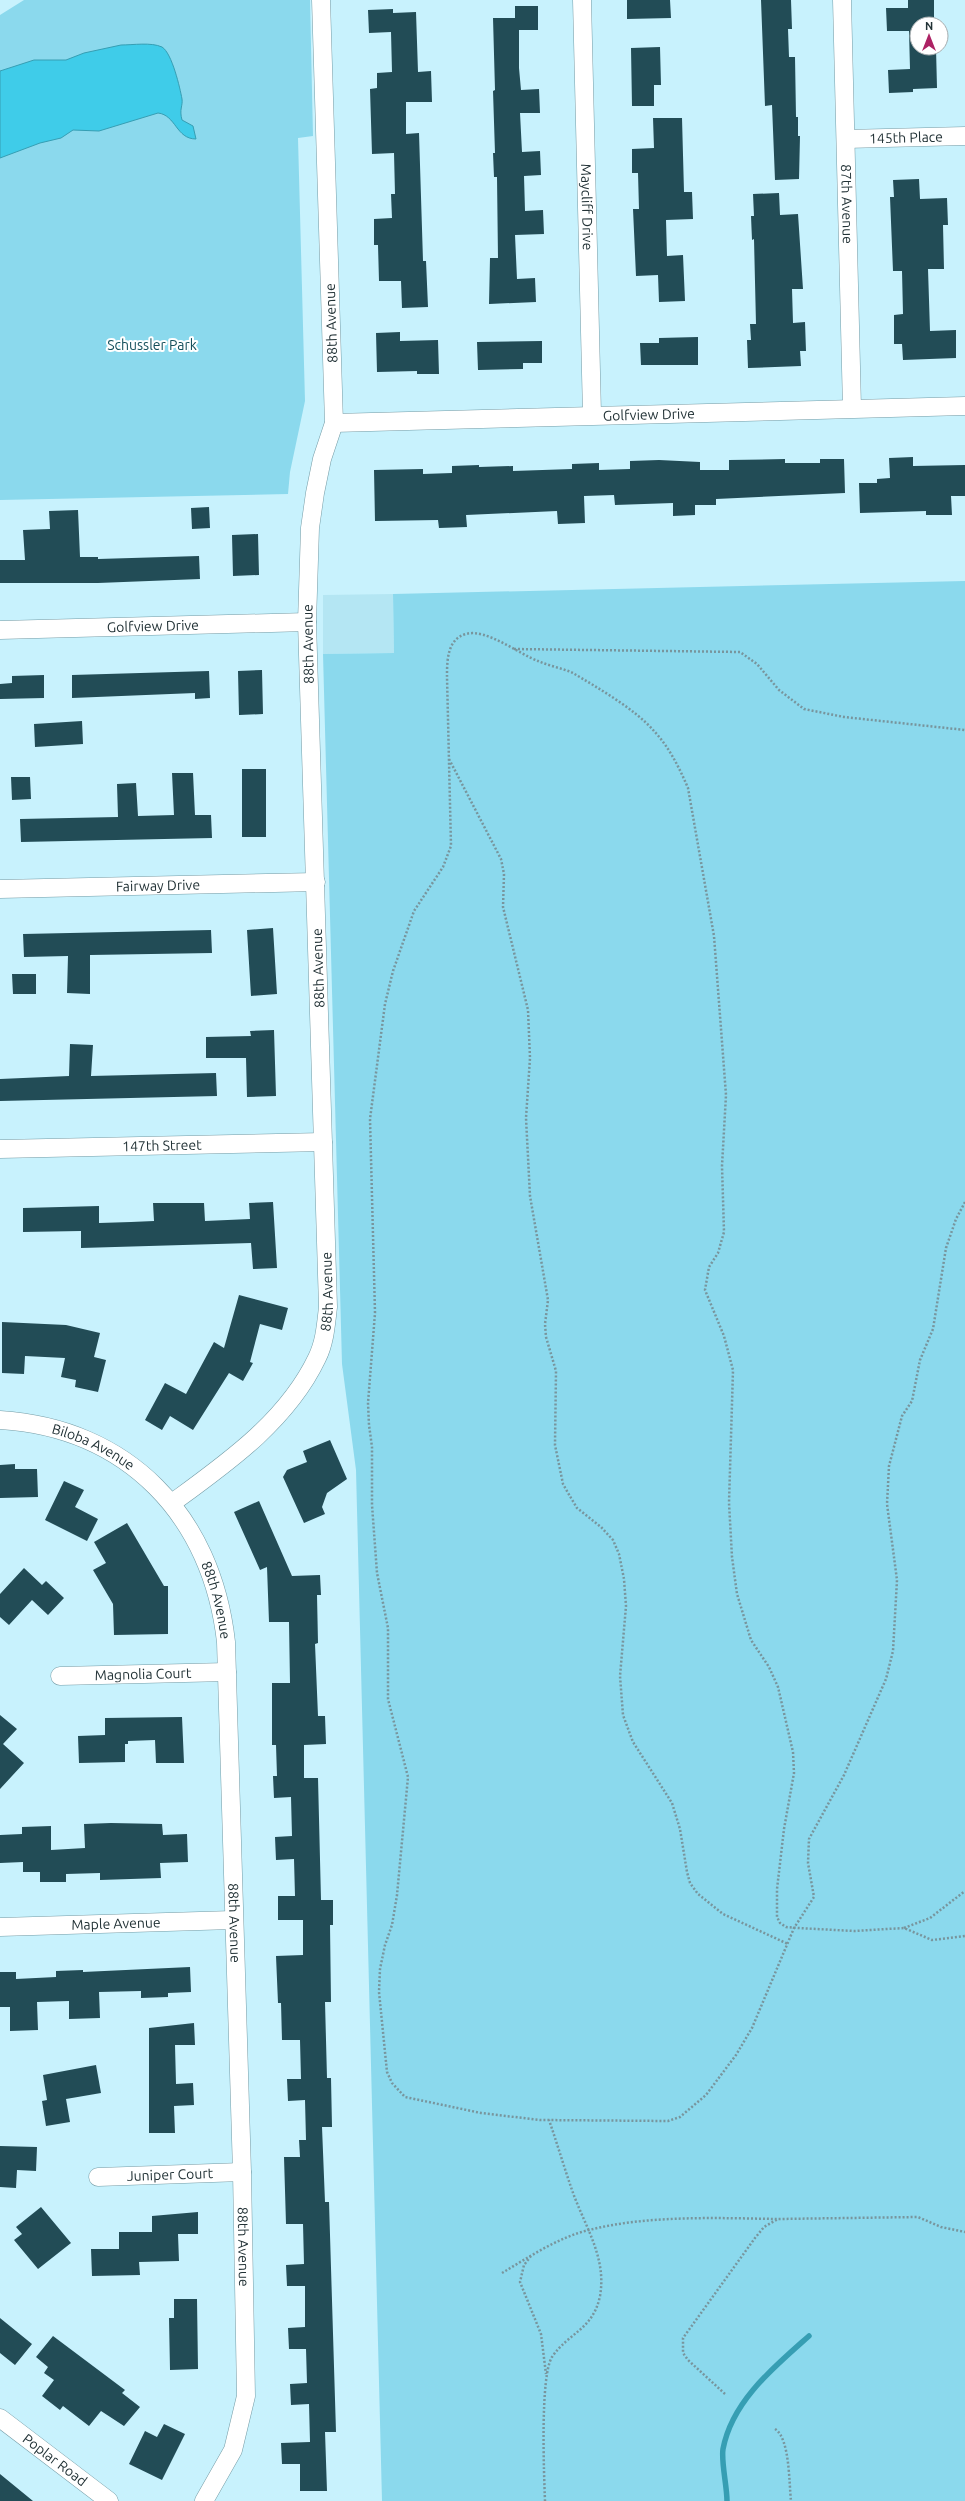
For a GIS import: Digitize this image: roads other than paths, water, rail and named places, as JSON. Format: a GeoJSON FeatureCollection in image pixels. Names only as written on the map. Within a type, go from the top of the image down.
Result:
{"type":"FeatureCollection","features":[{"type":"Feature","properties":{"kind":"street","name":"88th Avenue"},"geometry":{"type":"LineString","coordinates":[[204,2501],[233,2450],[246,2396],[242,2172],[233,1920],[227,1672],[226,1642],[218,1592],[200,1545],[172,1503],[240,1450],[282,1412],[318,1357],[326,1329],[328,1307],[307,622],[310,528],[314,493],[334,423],[322,0]]}},
{"type":"Feature","properties":{"kind":"street","name":"Maycliff Drive"},"geometry":{"type":"LineString","coordinates":[[582,0],[592,414]]}},
{"type":"Feature","properties":{"kind":"street","name":"87th Avenue"},"geometry":{"type":"LineString","coordinates":[[842,0],[852,408]]}},
{"type":"Feature","properties":{"kind":"street","name":"145th Place"},"geometry":{"type":"LineString","coordinates":[[846,139],[965,136]]}},
{"type":"Feature","properties":{"kind":"street","name":"Golfview Drive"},"geometry":{"type":"LineString","coordinates":[[334,423],[592,414],[965,406]]}},
{"type":"Feature","properties":{"kind":"street","name":"Golfview Drive"},"geometry":{"type":"LineString","coordinates":[[0,630],[307,622]]}},
{"type":"Feature","properties":{"kind":"street","name":"Fairway Drive"},"geometry":{"type":"LineString","coordinates":[[0,889],[316,882]]}},
{"type":"Feature","properties":{"kind":"street","name":"147th Street"},"geometry":{"type":"LineString","coordinates":[[0,1149],[323,1142]]}},
{"type":"Feature","properties":{"kind":"street","name":"Biloba Avenue"},"geometry":{"type":"LineString","coordinates":[[0,1420],[37,1425],[69,1434],[98,1446],[128,1464],[172,1503]]}},
{"type":"Feature","properties":{"kind":"street","name":"Magnolia Court"},"geometry":{"type":"LineString","coordinates":[[60,1676],[227,1672]]}},
{"type":"Feature","properties":{"kind":"street","name":"Maple Avenue"},"geometry":{"type":"LineString","coordinates":[[0,1927],[233,1920]]}},
{"type":"Feature","properties":{"kind":"street","name":"Juniper Court"},"geometry":{"type":"LineString","coordinates":[[98,2177],[242,2172]]}},
{"type":"Feature","properties":{"kind":"street","name":"Poplar Road"},"geometry":{"type":"LineString","coordinates":[[0,2418],[109,2501]]}},
{"type":"Feature","properties":{"kind":"waterway"},"geometry":{"type":"LineString","coordinates":[[727,2501],[723,2449],[735,2415],[756,2386],[809,2336]]}},
{"type":"Feature","properties":{"kind":"park label","name":"Schussler Park"},"geometry":{"type":"Point","coordinates":[152,345]}}]}
